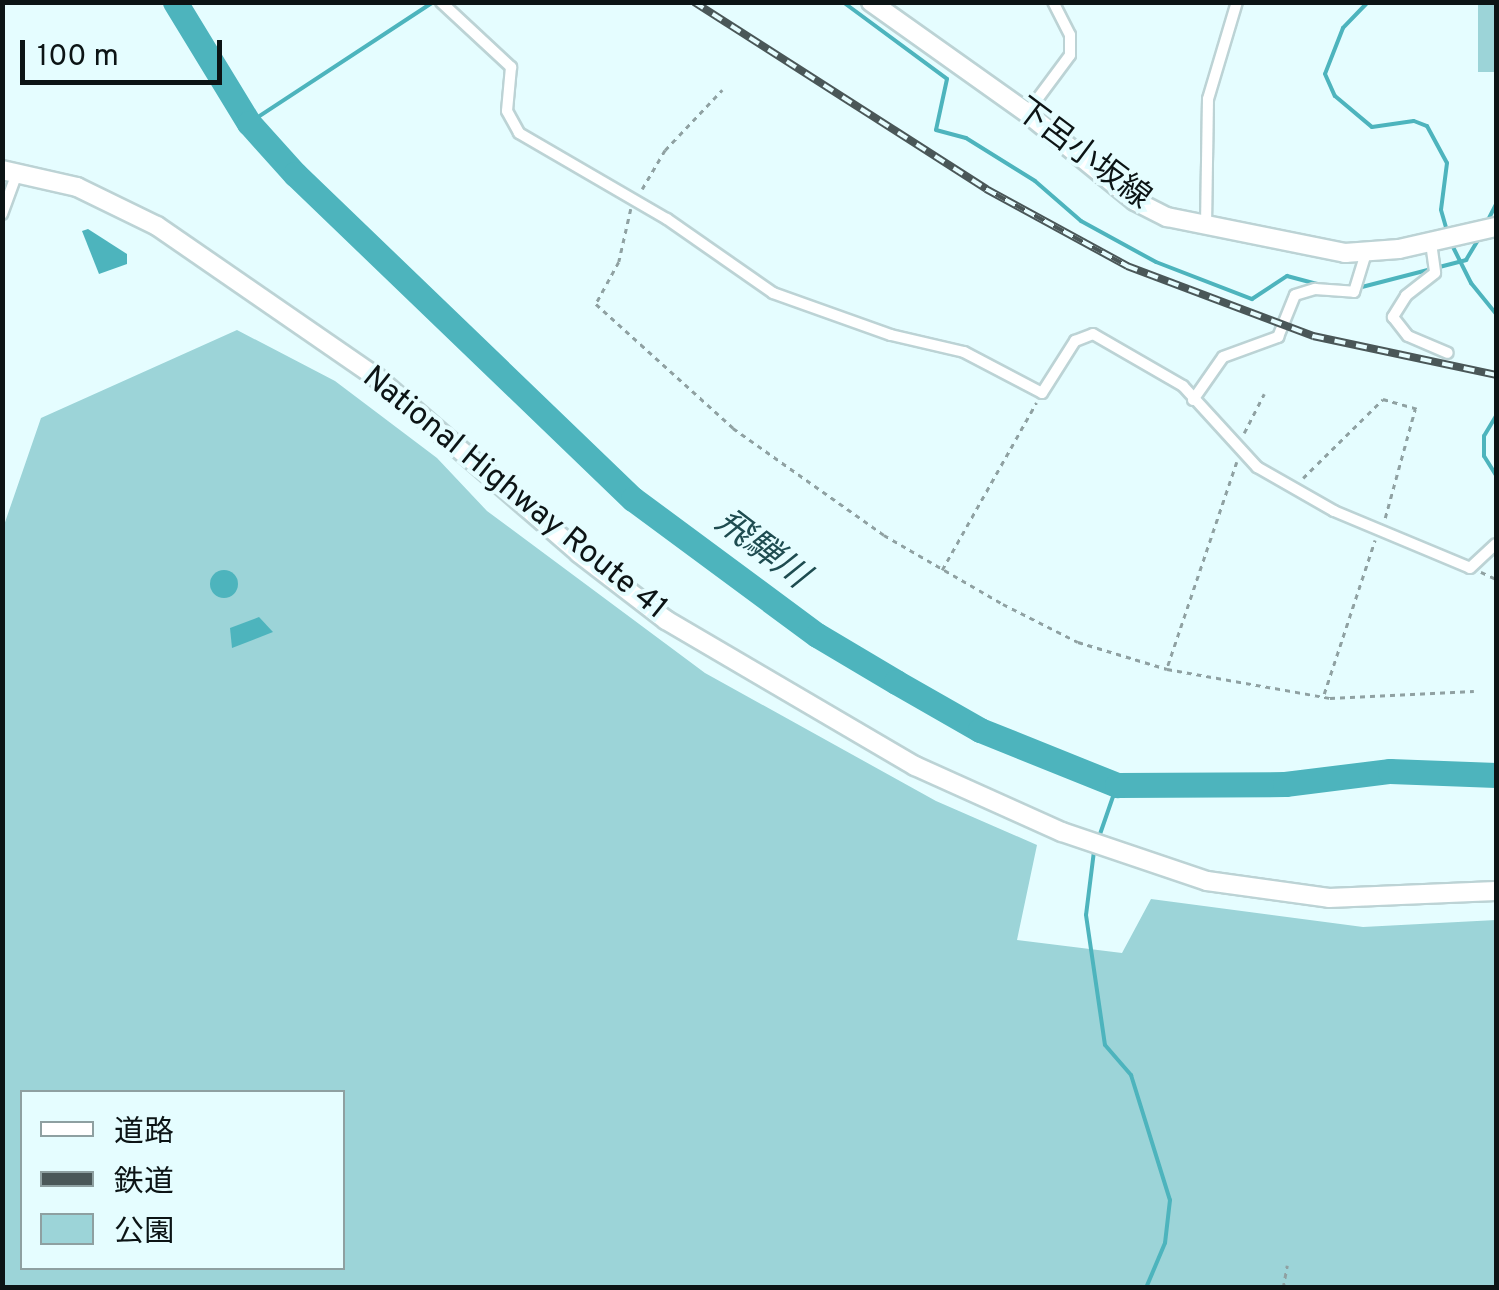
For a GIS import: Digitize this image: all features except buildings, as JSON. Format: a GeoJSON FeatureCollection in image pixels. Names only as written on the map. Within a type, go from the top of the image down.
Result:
{"type":"FeatureCollection","features":[{"type":"Feature","properties":{"kind":"main road","name":"下呂小坂線"},"geometry":{"type":"LineString","coordinates":[[870,2],[1027,112],[1135,200],[1167,217],[1366,253],[1496,227]]}},
{"type":"Feature","properties":{"kind":"main road","name":"National Highway Route 41"},"geometry":{"type":"LineString","coordinates":[[10,171],[78,187],[157,226],[376,376],[579,554],[666,620],[915,766],[1062,832],[1207,882],[1330,898],[1496,891]]}},
{"type":"Feature","properties":{"kind":"street"},"geometry":{"type":"LineString","coordinates":[[441,2],[511,67],[507,111],[519,132],[634,201],[774,293],[891,335],[964,352],[1042,393],[1075,340],[1093,334],[1159,369],[1239,450],[1379,533],[1470,568],[1496,544]]}},
{"type":"Feature","properties":{"kind":"street"},"geometry":{"type":"LineString","coordinates":[[1027,112],[1070,55],[1070,35],[1053,2]]}},
{"type":"Feature","properties":{"kind":"street"},"geometry":{"type":"LineString","coordinates":[[1206,226],[1208,98],[1238,2]]}},
{"type":"Feature","properties":{"kind":"street"},"geometry":{"type":"LineString","coordinates":[[2,214],[10,171]]}},
{"type":"Feature","properties":{"kind":"street"},"geometry":{"type":"LineString","coordinates":[[1431,243],[1435,273],[1406,296],[1393,317],[1408,336],[1448,352]]}},
{"type":"Feature","properties":{"kind":"street"},"geometry":{"type":"LineString","coordinates":[[1193,400],[1224,357],[1278,337],[1295,296],[1354,292],[1366,253]]}},
{"type":"Feature","properties":{"kind":"path"},"geometry":{"type":"LineString","coordinates":[[722,90],[665,150],[634,201],[619,262],[596,304],[753,445],[942,570],[1078,642],[1167,668],[1323,696],[1474,691]]}},
{"type":"Feature","properties":{"kind":"path"},"geometry":{"type":"LineString","coordinates":[[942,570],[1042,393]]}},
{"type":"Feature","properties":{"kind":"path"},"geometry":{"type":"LineString","coordinates":[[1167,668],[1239,450],[1264,394]]}},
{"type":"Feature","properties":{"kind":"path"},"geometry":{"type":"LineString","coordinates":[[1295,486],[1383,398],[1417,409],[1323,696]]}},
{"type":"Feature","properties":{"kind":"path"},"geometry":{"type":"LineString","coordinates":[[1470,568],[1496,579]]}},
{"type":"Feature","properties":{"kind":"path"},"geometry":{"type":"LineString","coordinates":[[1283,1288],[1287,1265]]}},
{"type":"Feature","properties":{"kind":"green space"},"geometry":{"type":"Polygon","coordinates":[[[1478,3],[1496,3],[1496,72],[1478,72],[1478,3]]]}},
{"type":"Feature","properties":{"kind":"green space"},"geometry":{"type":"Polygon","coordinates":[[[237,330],[335,381],[437,458],[487,511],[705,673],[936,801],[1037,845],[1017,940],[1122,953],[1151,899],[1363,927],[1496,920],[1496,1287],[3,1287],[2,531],[41,418],[237,330]]]}},
{"type":"Feature","properties":{"kind":"shaded area"},"geometry":{"type":"Polygon","coordinates":[[[88,229],[127,254],[127,264],[99,274],[82,231],[88,229]]]}},
{"type":"Feature","properties":{"kind":"shaded area"},"geometry":{"type":"Polygon","coordinates":[[[224,570],[234,574],[238,584],[234,594],[224,598],[214,594],[210,584],[214,574],[224,570]]]}},
{"type":"Feature","properties":{"kind":"shaded area"},"geometry":{"type":"Polygon","coordinates":[[[259,617],[273,632],[232,648],[230,628],[259,617]]]}},
{"type":"Feature","properties":{"kind":"waterway","name":"飛騨川"},"geometry":{"type":"LineString","coordinates":[[175,2],[249,123],[295,174],[633,499],[817,635],[896,682],[980,730],[1117,785],[1285,784],[1390,771],[1496,775]]}},
{"type":"Feature","properties":{"kind":"waterway"},"geometry":{"type":"LineString","coordinates":[[249,123],[433,2]]}},
{"type":"Feature","properties":{"kind":"waterway"},"geometry":{"type":"LineString","coordinates":[[843,2],[947,79],[936,130],[966,138],[1035,181],[1081,221],[1156,262],[1252,299],[1287,276],[1320,285]]}},
{"type":"Feature","properties":{"kind":"waterway"},"geometry":{"type":"LineString","coordinates":[[1368,2],[1343,28],[1325,74],[1335,96],[1372,127],[1414,121],[1427,126],[1447,163],[1441,210],[1448,234]]}},
{"type":"Feature","properties":{"kind":"waterway"},"geometry":{"type":"LineString","coordinates":[[1487,222],[1496,204]]}},
{"type":"Feature","properties":{"kind":"waterway"},"geometry":{"type":"LineString","coordinates":[[1358,288],[1466,260],[1481,235]]}},
{"type":"Feature","properties":{"kind":"waterway"},"geometry":{"type":"LineString","coordinates":[[1451,243],[1471,283],[1496,314]]}},
{"type":"Feature","properties":{"kind":"waterway"},"geometry":{"type":"LineString","coordinates":[[1496,416],[1484,436],[1484,456],[1496,475]]}},
{"type":"Feature","properties":{"kind":"waterway"},"geometry":{"type":"LineString","coordinates":[[1099,837],[1117,785]]}},
{"type":"Feature","properties":{"kind":"waterway"},"geometry":{"type":"LineString","coordinates":[[1094,851],[1086,915],[1105,1045],[1131,1075],[1170,1200],[1165,1243],[1146,1288]]}},
{"type":"Feature","properties":{"kind":"railway"},"geometry":{"type":"LineString","coordinates":[[694,2],[986,189],[1127,266],[1313,336],[1496,375]]}}]}
